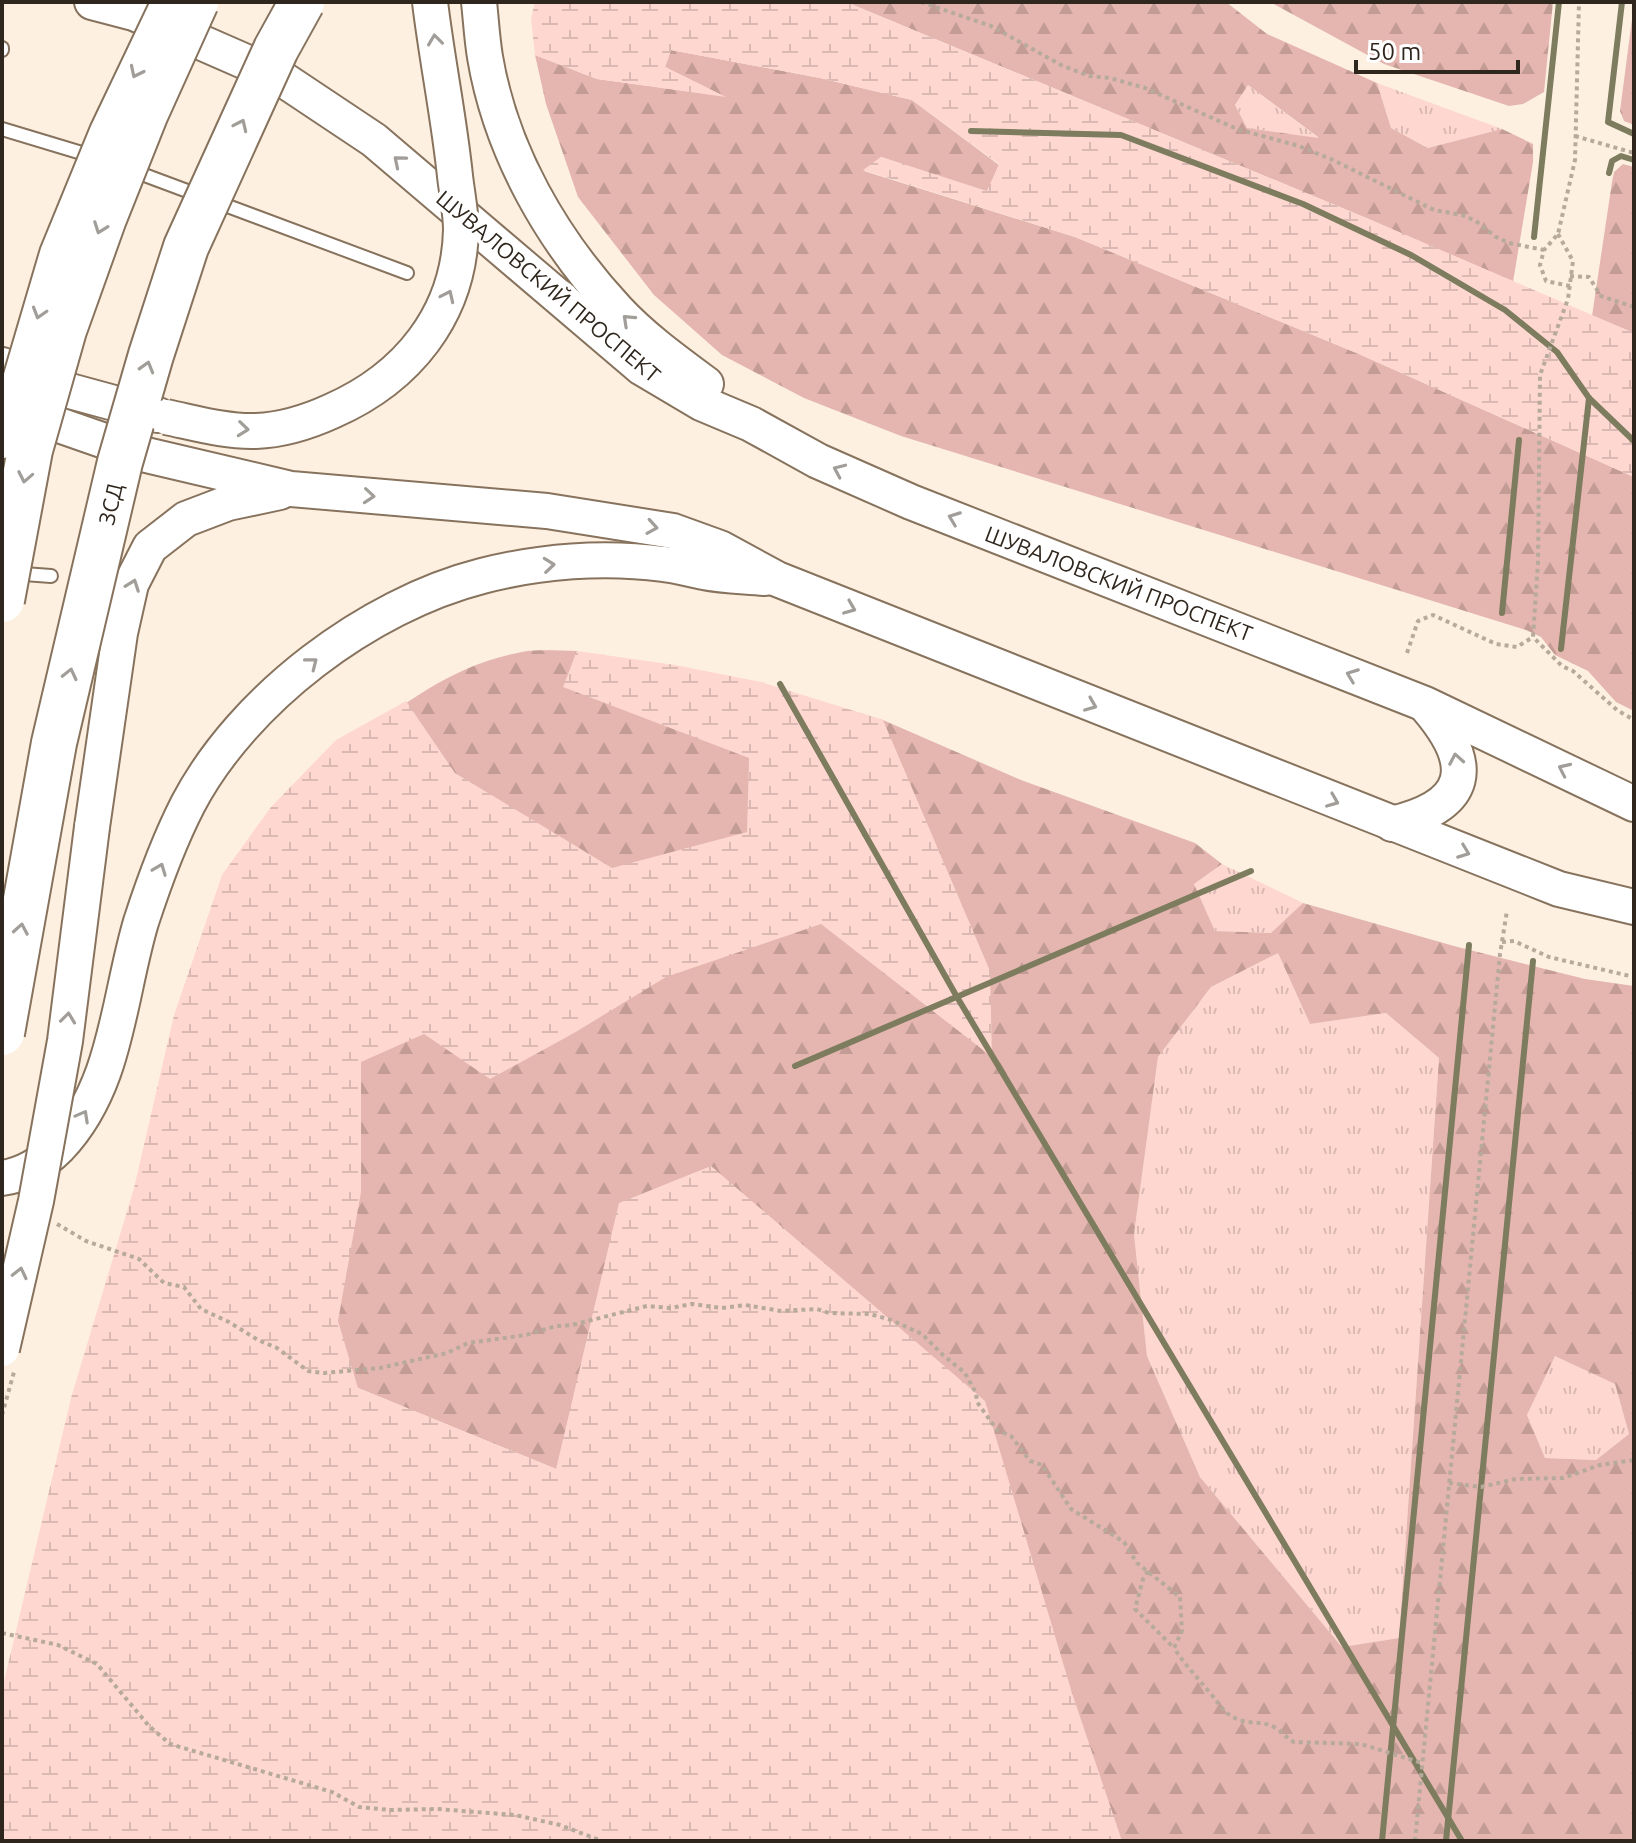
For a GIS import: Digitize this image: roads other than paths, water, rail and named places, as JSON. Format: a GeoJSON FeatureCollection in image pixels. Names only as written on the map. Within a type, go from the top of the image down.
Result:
{"type":"FeatureCollection","features":[{"type":"Feature","properties":{"kind":"highway"},"geometry":{"type":"LineString","coordinates":[[2,600],[30,450],[64,330],[109,203],[196,2]]}},
{"type":"Feature","properties":{"kind":"highway","name":"ЗСД"},"geometry":{"type":"LineString","coordinates":[[2,1033],[54,743],[120,462],[151,355],[186,247],[276,49],[302,2]]}},
{"type":"Feature","properties":{"kind":"main road","name":"ШУВАЛОВСКИЙ ПРОСПЕКТ"},"geometry":{"type":"LineString","coordinates":[[92,2],[134,13],[278,76],[374,140],[642,368],[701,403],[751,424],[818,461],[911,502],[1425,704],[1634,804]]}},
{"type":"Feature","properties":{"kind":"main road"},"geometry":{"type":"LineString","coordinates":[[2,441],[57,254],[107,132],[169,2]]}},
{"type":"Feature","properties":{"kind":"main road"},"geometry":{"type":"LineString","coordinates":[[2,365],[70,391],[166,417],[206,426],[256,431],[307,422],[357,400],[402,367],[433,328],[454,282],[461,229],[430,2]]}},
{"type":"Feature","properties":{"kind":"main road"},"geometry":{"type":"LineString","coordinates":[[479,2],[485,59],[506,135],[540,208],[560,240],[618,311],[656,346],[710,386],[751,424]]}},
{"type":"Feature","properties":{"kind":"main road"},"geometry":{"type":"LineString","coordinates":[[2,398],[56,424],[142,454],[291,489],[547,511],[673,531],[720,548],[777,579],[1392,824],[1559,889],[1634,907]]}},
{"type":"Feature","properties":{"kind":"main road"},"geometry":{"type":"LineString","coordinates":[[2,1349],[36,1201],[65,1041],[120,633],[131,584],[150,547],[186,519],[228,503],[291,489]]}},
{"type":"Feature","properties":{"kind":"main road"},"geometry":{"type":"LineString","coordinates":[[2,1178],[16,1176],[48,1158],[78,1127],[99,1087],[141,924],[160,869],[189,803],[224,747],[274,693],[335,645],[411,601],[481,576],[541,566],[602,560],[777,579]]}},
{"type":"Feature","properties":{"kind":"main road"},"geometry":{"type":"LineString","coordinates":[[1392,824],[1421,817],[1443,803],[1458,781],[1459,756],[1447,730],[1425,704]]}},
{"type":"Feature","properties":{"kind":"lane"},"geometry":{"type":"LineString","coordinates":[[2,129],[82,152],[282,231],[407,273]]}},
{"type":"Feature","properties":{"kind":"lane"},"geometry":{"type":"LineString","coordinates":[[2,584],[24,574],[51,576]]}},
{"type":"Feature","properties":{"kind":"waterway"},"geometry":{"type":"LineString","coordinates":[[1534,237],[1559,2]]}},
{"type":"Feature","properties":{"kind":"waterway"},"geometry":{"type":"LineString","coordinates":[[1622,2],[1608,122],[1634,134]]}},
{"type":"Feature","properties":{"kind":"waterway"},"geometry":{"type":"LineString","coordinates":[[971,131],[1121,135],[1303,204],[1411,255],[1505,310],[1557,352],[1589,398],[1634,441]]}},
{"type":"Feature","properties":{"kind":"waterway"},"geometry":{"type":"LineString","coordinates":[[1609,173],[1612,161],[1621,156],[1634,160]]}},
{"type":"Feature","properties":{"kind":"waterway"},"geometry":{"type":"LineString","coordinates":[[1561,649],[1589,398]]}},
{"type":"Feature","properties":{"kind":"waterway"},"geometry":{"type":"LineString","coordinates":[[1502,613],[1519,440]]}},
{"type":"Feature","properties":{"kind":"waterway"},"geometry":{"type":"LineString","coordinates":[[780,684],[957,997],[1462,1841]]}},
{"type":"Feature","properties":{"kind":"waterway"},"geometry":{"type":"LineString","coordinates":[[795,1066],[1251,871]]}},
{"type":"Feature","properties":{"kind":"waterway"},"geometry":{"type":"LineString","coordinates":[[1382,1841],[1469,945]]}},
{"type":"Feature","properties":{"kind":"waterway"},"geometry":{"type":"LineString","coordinates":[[1446,1841],[1533,961]]}}]}
